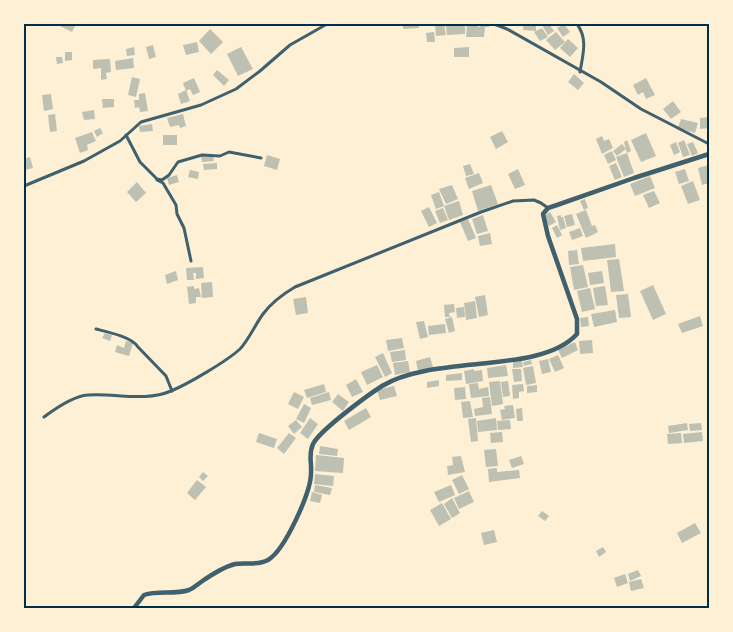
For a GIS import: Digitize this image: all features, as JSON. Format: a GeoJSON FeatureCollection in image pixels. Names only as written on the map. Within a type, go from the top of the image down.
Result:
{"type":"FeatureCollection","features":[{"type":"Feature","properties":{"kind":"street"},"geometry":{"type":"LineString","coordinates":[[24,186],[84,161],[120,141],[141,122],[200,105],[236,89],[260,72],[290,45],[328,24]]}},
{"type":"Feature","properties":{"kind":"street"},"geometry":{"type":"LineString","coordinates":[[494,24],[507,29],[580,72],[601,82],[641,109],[709,144]]}},
{"type":"Feature","properties":{"kind":"street"},"geometry":{"type":"LineString","coordinates":[[577,24],[582,31],[584,40],[580,72]]}},
{"type":"Feature","properties":{"kind":"street"},"geometry":{"type":"LineString","coordinates":[[126,135],[140,162],[163,183],[176,204],[177,214],[184,228],[191,261]]}},
{"type":"Feature","properties":{"kind":"street"},"geometry":{"type":"LineString","coordinates":[[157,179],[162,180],[169,175],[178,162],[202,155],[220,156],[229,152],[261,158]]}},
{"type":"Feature","properties":{"kind":"street"},"geometry":{"type":"LineString","coordinates":[[134,608],[144,595],[158,592],[186,591],[229,566],[242,563],[259,563],[269,559],[287,538],[306,496],[311,473],[309,453],[314,441],[342,416],[383,385],[405,375],[424,371],[551,352],[572,339],[577,334],[578,319],[543,221],[543,214],[548,208],[709,154]]}},
{"type":"Feature","properties":{"kind":"street"},"geometry":{"type":"LineString","coordinates":[[44,417],[61,405],[86,395],[145,396],[172,391],[234,354],[244,344],[265,312],[280,296],[295,287],[481,212],[513,201],[534,200],[548,208]]}},
{"type":"Feature","properties":{"kind":"street"},"geometry":{"type":"LineString","coordinates":[[96,329],[125,337],[135,342],[166,376],[172,391]]}},
{"type":"Feature","properties":{"kind":"building"},"geometry":{"type":"Polygon","coordinates":[[[56,24],[76,24],[72,32],[56,24]]]}},
{"type":"Feature","properties":{"kind":"building"},"geometry":{"type":"Polygon","coordinates":[[[403,24],[418,24],[419,28],[403,29],[403,24]]]}},
{"type":"Feature","properties":{"kind":"building"},"geometry":{"type":"Polygon","coordinates":[[[435,24],[444,24],[446,35],[436,36],[435,24]]]}},
{"type":"Feature","properties":{"kind":"building"},"geometry":{"type":"Polygon","coordinates":[[[467,24],[478,24],[478,27],[481,24],[489,25],[489,27],[485,27],[484,37],[466,37],[467,24]]]}},
{"type":"Feature","properties":{"kind":"building"},"geometry":{"type":"Polygon","coordinates":[[[524,24],[536,24],[536,31],[523,30],[524,24]]]}},
{"type":"Feature","properties":{"kind":"building"},"geometry":{"type":"Polygon","coordinates":[[[549,24],[554,31],[548,35],[542,25],[549,24]]]}},
{"type":"Feature","properties":{"kind":"building"},"geometry":{"type":"Polygon","coordinates":[[[564,24],[570,32],[563,37],[557,28],[564,24]]]}},
{"type":"Feature","properties":{"kind":"building"},"geometry":{"type":"Polygon","coordinates":[[[465,25],[465,34],[447,35],[446,26],[465,25]]]}},
{"type":"Feature","properties":{"kind":"building"},"geometry":{"type":"Polygon","coordinates":[[[542,28],[548,37],[540,41],[534,32],[542,28]]]}},
{"type":"Feature","properties":{"kind":"building"},"geometry":{"type":"Polygon","coordinates":[[[210,29],[223,42],[211,54],[199,41],[210,29]]]}},
{"type":"Feature","properties":{"kind":"building"},"geometry":{"type":"Polygon","coordinates":[[[434,32],[435,42],[427,42],[426,33],[434,32]]]}},
{"type":"Feature","properties":{"kind":"building"},"geometry":{"type":"Polygon","coordinates":[[[556,32],[565,42],[555,50],[546,40],[556,32]]]}},
{"type":"Feature","properties":{"kind":"building"},"geometry":{"type":"Polygon","coordinates":[[[568,39],[578,48],[570,57],[560,48],[568,39]]]}},
{"type":"Feature","properties":{"kind":"building"},"geometry":{"type":"Polygon","coordinates":[[[197,42],[199,52],[186,55],[183,45],[197,42]]]}},
{"type":"Feature","properties":{"kind":"building"},"geometry":{"type":"Polygon","coordinates":[[[153,45],[156,57],[149,59],[146,47],[153,45]]]}},
{"type":"Feature","properties":{"kind":"building"},"geometry":{"type":"Polygon","coordinates":[[[134,47],[135,55],[127,56],[126,49],[134,47]]]}},
{"type":"Feature","properties":{"kind":"building"},"geometry":{"type":"Polygon","coordinates":[[[241,47],[253,69],[238,76],[227,54],[241,47]]]}},
{"type":"Feature","properties":{"kind":"building"},"geometry":{"type":"Polygon","coordinates":[[[469,47],[469,57],[454,57],[454,48],[469,47]]]}},
{"type":"Feature","properties":{"kind":"building"},"geometry":{"type":"Polygon","coordinates":[[[65,52],[72,52],[72,60],[65,61],[65,52]]]}},
{"type":"Feature","properties":{"kind":"building"},"geometry":{"type":"Polygon","coordinates":[[[56,57],[62,57],[63,63],[57,64],[56,57]]]}},
{"type":"Feature","properties":{"kind":"building"},"geometry":{"type":"Polygon","coordinates":[[[133,58],[134,68],[116,70],[115,61],[133,58]]]}},
{"type":"Feature","properties":{"kind":"building"},"geometry":{"type":"Polygon","coordinates":[[[110,59],[111,72],[106,73],[107,79],[101,80],[101,68],[93,69],[93,60],[110,59]]]}},
{"type":"Feature","properties":{"kind":"building"},"geometry":{"type":"Polygon","coordinates":[[[217,70],[229,80],[224,86],[213,75],[217,70]]]}},
{"type":"Feature","properties":{"kind":"building"},"geometry":{"type":"Polygon","coordinates":[[[574,74],[584,83],[578,90],[568,82],[574,74]]]}},
{"type":"Feature","properties":{"kind":"building"},"geometry":{"type":"Polygon","coordinates":[[[132,77],[140,79],[136,97],[128,95],[132,77]]]}},
{"type":"Feature","properties":{"kind":"building"},"geometry":{"type":"Polygon","coordinates":[[[194,78],[200,92],[193,95],[190,89],[186,91],[183,83],[194,78]]]}},
{"type":"Feature","properties":{"kind":"building"},"geometry":{"type":"Polygon","coordinates":[[[646,78],[655,95],[646,99],[643,92],[638,95],[633,85],[646,78]]]}},
{"type":"Feature","properties":{"kind":"building"},"geometry":{"type":"Polygon","coordinates":[[[186,90],[190,101],[181,104],[178,94],[186,90]]]}},
{"type":"Feature","properties":{"kind":"building"},"geometry":{"type":"Polygon","coordinates":[[[145,93],[148,111],[140,112],[139,107],[135,108],[134,100],[139,100],[139,94],[145,93]]]}},
{"type":"Feature","properties":{"kind":"building"},"geometry":{"type":"Polygon","coordinates":[[[51,94],[53,109],[44,111],[42,95],[51,94]]]}},
{"type":"Feature","properties":{"kind":"building"},"geometry":{"type":"Polygon","coordinates":[[[102,99],[114,99],[114,107],[103,108],[102,99]]]}},
{"type":"Feature","properties":{"kind":"building"},"geometry":{"type":"Polygon","coordinates":[[[673,101],[681,112],[671,119],[663,109],[673,101]]]}},
{"type":"Feature","properties":{"kind":"building"},"geometry":{"type":"Polygon","coordinates":[[[94,110],[95,119],[84,120],[82,112],[94,110]]]}},
{"type":"Feature","properties":{"kind":"building"},"geometry":{"type":"Polygon","coordinates":[[[55,114],[57,131],[50,132],[48,115],[55,114]]]}},
{"type":"Feature","properties":{"kind":"building"},"geometry":{"type":"Polygon","coordinates":[[[183,114],[186,126],[180,128],[179,125],[170,127],[167,118],[183,114]]]}},
{"type":"Feature","properties":{"kind":"building"},"geometry":{"type":"Polygon","coordinates":[[[709,117],[709,128],[700,129],[700,118],[709,117]]]}},
{"type":"Feature","properties":{"kind":"building"},"geometry":{"type":"Polygon","coordinates":[[[681,119],[698,123],[695,133],[678,128],[681,119]]]}},
{"type":"Feature","properties":{"kind":"building"},"geometry":{"type":"Polygon","coordinates":[[[152,124],[153,131],[140,132],[139,126],[152,124]]]}},
{"type":"Feature","properties":{"kind":"building"},"geometry":{"type":"Polygon","coordinates":[[[100,128],[103,133],[97,137],[94,131],[100,128]]]}},
{"type":"Feature","properties":{"kind":"building"},"geometry":{"type":"Polygon","coordinates":[[[502,131],[508,142],[496,149],[490,137],[502,131]]]}},
{"type":"Feature","properties":{"kind":"building"},"geometry":{"type":"Polygon","coordinates":[[[92,132],[96,141],[87,145],[88,150],[80,153],[75,138],[92,132]]]}},
{"type":"Feature","properties":{"kind":"building"},"geometry":{"type":"Polygon","coordinates":[[[646,133],[656,156],[641,162],[631,140],[646,133]]]}},
{"type":"Feature","properties":{"kind":"building"},"geometry":{"type":"Polygon","coordinates":[[[163,135],[177,135],[177,145],[163,145],[163,135]]]}},
{"type":"Feature","properties":{"kind":"building"},"geometry":{"type":"Polygon","coordinates":[[[602,136],[604,141],[609,139],[613,148],[602,154],[596,139],[602,136]]]}},
{"type":"Feature","properties":{"kind":"building"},"geometry":{"type":"Polygon","coordinates":[[[627,140],[631,151],[627,153],[624,142],[627,140]]]}},
{"type":"Feature","properties":{"kind":"building"},"geometry":{"type":"Polygon","coordinates":[[[684,140],[690,155],[683,157],[678,143],[684,140]]]}},
{"type":"Feature","properties":{"kind":"building"},"geometry":{"type":"Polygon","coordinates":[[[676,142],[680,152],[674,155],[670,145],[676,142]]]}},
{"type":"Feature","properties":{"kind":"building"},"geometry":{"type":"Polygon","coordinates":[[[693,142],[698,153],[692,156],[687,144],[693,142]]]}},
{"type":"Feature","properties":{"kind":"building"},"geometry":{"type":"Polygon","coordinates":[[[622,144],[626,149],[617,156],[613,151],[622,144]]]}},
{"type":"Feature","properties":{"kind":"building"},"geometry":{"type":"Polygon","coordinates":[[[612,151],[616,160],[608,164],[604,155],[612,151]]]}},
{"type":"Feature","properties":{"kind":"building"},"geometry":{"type":"Polygon","coordinates":[[[627,153],[634,173],[624,177],[616,157],[627,153]]]}},
{"type":"Feature","properties":{"kind":"building"},"geometry":{"type":"Polygon","coordinates":[[[267,155],[280,159],[277,170],[264,166],[267,155]]]}},
{"type":"Feature","properties":{"kind":"building"},"geometry":{"type":"Polygon","coordinates":[[[213,156],[214,161],[202,162],[201,157],[213,156]]]}},
{"type":"Feature","properties":{"kind":"building"},"geometry":{"type":"Polygon","coordinates":[[[30,157],[33,168],[25,170],[24,159],[30,157]]]}},
{"type":"Feature","properties":{"kind":"building"},"geometry":{"type":"Polygon","coordinates":[[[217,163],[217,169],[204,170],[203,164],[217,163]]]}},
{"type":"Feature","properties":{"kind":"building"},"geometry":{"type":"Polygon","coordinates":[[[616,163],[622,177],[615,180],[609,166],[616,163]]]}},
{"type":"Feature","properties":{"kind":"building"},"geometry":{"type":"Polygon","coordinates":[[[470,164],[474,174],[466,176],[463,166],[470,164]]]}},
{"type":"Feature","properties":{"kind":"building"},"geometry":{"type":"Polygon","coordinates":[[[709,165],[709,183],[702,185],[698,168],[709,165]]]}},
{"type":"Feature","properties":{"kind":"building"},"geometry":{"type":"Polygon","coordinates":[[[518,169],[525,185],[515,189],[508,174],[518,169]]]}},
{"type":"Feature","properties":{"kind":"building"},"geometry":{"type":"Polygon","coordinates":[[[685,169],[689,181],[679,184],[675,172],[685,169]]]}},
{"type":"Feature","properties":{"kind":"building"},"geometry":{"type":"Polygon","coordinates":[[[190,170],[199,172],[198,179],[188,177],[190,170]]]}},
{"type":"Feature","properties":{"kind":"building"},"geometry":{"type":"Polygon","coordinates":[[[479,173],[483,183],[469,189],[465,178],[479,173]]]}},
{"type":"Feature","properties":{"kind":"building"},"geometry":{"type":"Polygon","coordinates":[[[177,175],[179,182],[169,185],[167,178],[177,175]]]}},
{"type":"Feature","properties":{"kind":"building"},"geometry":{"type":"Polygon","coordinates":[[[650,176],[655,188],[635,196],[630,184],[650,176]]]}},
{"type":"Feature","properties":{"kind":"building"},"geometry":{"type":"Polygon","coordinates":[[[693,181],[700,200],[688,204],[681,186],[693,181]]]}},
{"type":"Feature","properties":{"kind":"building"},"geometry":{"type":"Polygon","coordinates":[[[137,182],[146,193],[136,202],[127,192],[137,182]]]}},
{"type":"Feature","properties":{"kind":"building"},"geometry":{"type":"Polygon","coordinates":[[[452,185],[458,199],[446,204],[439,189],[452,185]]]}},
{"type":"Feature","properties":{"kind":"building"},"geometry":{"type":"Polygon","coordinates":[[[491,185],[498,204],[478,211],[472,191],[491,185]]]}},
{"type":"Feature","properties":{"kind":"building"},"geometry":{"type":"Polygon","coordinates":[[[654,191],[660,203],[649,208],[643,195],[654,191]]]}},
{"type":"Feature","properties":{"kind":"building"},"geometry":{"type":"Polygon","coordinates":[[[439,192],[444,206],[436,209],[431,195],[439,192]]]}},
{"type":"Feature","properties":{"kind":"building"},"geometry":{"type":"Polygon","coordinates":[[[585,199],[588,208],[584,210],[580,201],[585,199]]]}},
{"type":"Feature","properties":{"kind":"building"},"geometry":{"type":"Polygon","coordinates":[[[459,201],[463,215],[449,220],[444,206],[459,201]]]}},
{"type":"Feature","properties":{"kind":"building"},"geometry":{"type":"Polygon","coordinates":[[[429,207],[437,223],[429,227],[421,211],[429,207]]]}},
{"type":"Feature","properties":{"kind":"building"},"geometry":{"type":"Polygon","coordinates":[[[443,208],[448,220],[440,223],[435,211],[443,208]]]}},
{"type":"Feature","properties":{"kind":"building"},"geometry":{"type":"Polygon","coordinates":[[[586,210],[592,226],[595,225],[598,232],[586,238],[576,214],[586,210]]]}},
{"type":"Feature","properties":{"kind":"building"},"geometry":{"type":"Polygon","coordinates":[[[550,212],[556,222],[549,226],[543,217],[550,212]]]}},
{"type":"Feature","properties":{"kind":"building"},"geometry":{"type":"Polygon","coordinates":[[[572,214],[575,225],[567,227],[564,216],[572,214]]]}},
{"type":"Feature","properties":{"kind":"building"},"geometry":{"type":"Polygon","coordinates":[[[483,215],[488,231],[477,234],[472,219],[483,215]]]}},
{"type":"Feature","properties":{"kind":"building"},"geometry":{"type":"Polygon","coordinates":[[[561,215],[566,228],[560,230],[557,216],[561,215]]]}},
{"type":"Feature","properties":{"kind":"building"},"geometry":{"type":"Polygon","coordinates":[[[468,219],[476,238],[468,241],[460,222],[468,219]]]}},
{"type":"Feature","properties":{"kind":"building"},"geometry":{"type":"Polygon","coordinates":[[[557,225],[562,235],[557,238],[552,228],[557,225]]]}},
{"type":"Feature","properties":{"kind":"building"},"geometry":{"type":"Polygon","coordinates":[[[580,228],[583,236],[572,240],[569,232],[580,228]]]}},
{"type":"Feature","properties":{"kind":"building"},"geometry":{"type":"Polygon","coordinates":[[[490,233],[492,244],[480,246],[478,236],[490,233]]]}},
{"type":"Feature","properties":{"kind":"building"},"geometry":{"type":"Polygon","coordinates":[[[615,244],[616,257],[583,261],[581,248],[615,244]]]}},
{"type":"Feature","properties":{"kind":"building"},"geometry":{"type":"Polygon","coordinates":[[[577,250],[579,264],[569,265],[568,251],[577,250]]]}},
{"type":"Feature","properties":{"kind":"building"},"geometry":{"type":"Polygon","coordinates":[[[619,259],[624,291],[611,292],[607,260],[619,259]]]}},
{"type":"Feature","properties":{"kind":"building"},"geometry":{"type":"Polygon","coordinates":[[[583,265],[588,287],[574,290],[570,267],[583,265]]]}},
{"type":"Feature","properties":{"kind":"building"},"geometry":{"type":"Polygon","coordinates":[[[203,267],[204,278],[196,279],[196,273],[193,273],[194,280],[187,280],[186,268],[203,267]]]}},
{"type":"Feature","properties":{"kind":"building"},"geometry":{"type":"Polygon","coordinates":[[[176,271],[178,280],[167,284],[165,275],[176,271]]]}},
{"type":"Feature","properties":{"kind":"building"},"geometry":{"type":"Polygon","coordinates":[[[602,271],[604,283],[590,285],[588,273],[602,271]]]}},
{"type":"Feature","properties":{"kind":"building"},"geometry":{"type":"Polygon","coordinates":[[[212,282],[213,297],[202,298],[201,283],[212,282]]]}},
{"type":"Feature","properties":{"kind":"building"},"geometry":{"type":"Polygon","coordinates":[[[653,285],[666,314],[653,320],[640,291],[653,285]]]}},
{"type":"Feature","properties":{"kind":"building"},"geometry":{"type":"Polygon","coordinates":[[[194,286],[194,289],[199,288],[201,297],[196,297],[196,303],[189,304],[187,287],[194,286]]]}},
{"type":"Feature","properties":{"kind":"building"},"geometry":{"type":"Polygon","coordinates":[[[605,286],[608,305],[596,306],[593,288],[605,286]]]}},
{"type":"Feature","properties":{"kind":"building"},"geometry":{"type":"Polygon","coordinates":[[[590,288],[595,309],[582,312],[577,291],[590,288]]]}},
{"type":"Feature","properties":{"kind":"building"},"geometry":{"type":"Polygon","coordinates":[[[628,294],[631,317],[619,318],[616,295],[628,294]]]}},
{"type":"Feature","properties":{"kind":"building"},"geometry":{"type":"Polygon","coordinates":[[[485,295],[488,315],[479,317],[475,297],[485,295]]]}},
{"type":"Feature","properties":{"kind":"building"},"geometry":{"type":"Polygon","coordinates":[[[306,297],[308,313],[296,315],[293,299],[306,297]]]}},
{"type":"Feature","properties":{"kind":"building"},"geometry":{"type":"Polygon","coordinates":[[[475,301],[477,318],[466,320],[464,303],[475,301]]]}},
{"type":"Feature","properties":{"kind":"building"},"geometry":{"type":"Polygon","coordinates":[[[454,304],[455,312],[449,313],[450,317],[445,317],[444,305],[454,304]]]}},
{"type":"Feature","properties":{"kind":"building"},"geometry":{"type":"Polygon","coordinates":[[[464,307],[465,317],[457,318],[456,308],[464,307]]]}},
{"type":"Feature","properties":{"kind":"building"},"geometry":{"type":"Polygon","coordinates":[[[615,310],[617,322],[594,327],[591,314],[615,310]]]}},
{"type":"Feature","properties":{"kind":"building"},"geometry":{"type":"Polygon","coordinates":[[[700,316],[703,326],[682,333],[678,324],[700,316]]]}},
{"type":"Feature","properties":{"kind":"building"},"geometry":{"type":"Polygon","coordinates":[[[452,317],[455,331],[449,333],[445,319],[452,317]]]}},
{"type":"Feature","properties":{"kind":"building"},"geometry":{"type":"Polygon","coordinates":[[[588,317],[589,326],[581,327],[580,318],[588,317]]]}},
{"type":"Feature","properties":{"kind":"building"},"geometry":{"type":"Polygon","coordinates":[[[424,321],[428,337],[420,339],[416,322],[424,321]]]}},
{"type":"Feature","properties":{"kind":"building"},"geometry":{"type":"Polygon","coordinates":[[[445,324],[446,333],[429,335],[428,326],[445,324]]]}},
{"type":"Feature","properties":{"kind":"building"},"geometry":{"type":"Polygon","coordinates":[[[105,333],[112,335],[110,341],[102,338],[105,333]]]}},
{"type":"Feature","properties":{"kind":"building"},"geometry":{"type":"Polygon","coordinates":[[[402,338],[404,348],[388,351],[386,340],[402,338]]]}},
{"type":"Feature","properties":{"kind":"building"},"geometry":{"type":"Polygon","coordinates":[[[592,340],[593,353],[580,354],[579,341],[592,340]]]}},
{"type":"Feature","properties":{"kind":"building"},"geometry":{"type":"Polygon","coordinates":[[[126,341],[133,343],[129,356],[115,352],[117,345],[124,348],[126,341]]]}},
{"type":"Feature","properties":{"kind":"building"},"geometry":{"type":"Polygon","coordinates":[[[575,342],[578,350],[562,358],[558,350],[575,342]]]}},
{"type":"Feature","properties":{"kind":"building"},"geometry":{"type":"Polygon","coordinates":[[[405,350],[406,360],[392,362],[390,352],[405,350]]]}},
{"type":"Feature","properties":{"kind":"building"},"geometry":{"type":"Polygon","coordinates":[[[383,353],[392,373],[385,377],[375,357],[383,353]]]}},
{"type":"Feature","properties":{"kind":"building"},"geometry":{"type":"Polygon","coordinates":[[[558,355],[564,368],[555,372],[549,359],[558,355]]]}},
{"type":"Feature","properties":{"kind":"building"},"geometry":{"type":"Polygon","coordinates":[[[430,357],[433,367],[418,371],[416,361],[430,357]]]}},
{"type":"Feature","properties":{"kind":"building"},"geometry":{"type":"Polygon","coordinates":[[[548,359],[551,372],[542,374],[539,361],[548,359]]]}},
{"type":"Feature","properties":{"kind":"building"},"geometry":{"type":"Polygon","coordinates":[[[531,360],[532,364],[524,366],[523,362],[531,360]]]}},
{"type":"Feature","properties":{"kind":"building"},"geometry":{"type":"Polygon","coordinates":[[[408,361],[410,372],[395,375],[393,363],[408,361]]]}},
{"type":"Feature","properties":{"kind":"building"},"geometry":{"type":"Polygon","coordinates":[[[513,361],[522,361],[523,367],[513,368],[513,361]]]}},
{"type":"Feature","properties":{"kind":"building"},"geometry":{"type":"Polygon","coordinates":[[[377,365],[383,377],[367,385],[361,372],[377,365]]]}},
{"type":"Feature","properties":{"kind":"building"},"geometry":{"type":"Polygon","coordinates":[[[506,365],[508,376],[488,378],[487,368],[506,365]]]}},
{"type":"Feature","properties":{"kind":"building"},"geometry":{"type":"Polygon","coordinates":[[[533,366],[536,383],[526,385],[523,368],[533,366]]]}},
{"type":"Feature","properties":{"kind":"building"},"geometry":{"type":"Polygon","coordinates":[[[474,369],[474,371],[482,370],[483,381],[466,384],[464,371],[474,369]]]}},
{"type":"Feature","properties":{"kind":"building"},"geometry":{"type":"Polygon","coordinates":[[[512,369],[521,369],[522,381],[514,382],[512,369]]]}},
{"type":"Feature","properties":{"kind":"building"},"geometry":{"type":"Polygon","coordinates":[[[462,373],[462,380],[446,381],[446,375],[462,373]]]}},
{"type":"Feature","properties":{"kind":"building"},"geometry":{"type":"Polygon","coordinates":[[[356,379],[363,392],[352,397],[346,385],[356,379]]]}},
{"type":"Feature","properties":{"kind":"building"},"geometry":{"type":"Polygon","coordinates":[[[439,380],[439,386],[427,388],[427,382],[439,380]]]}},
{"type":"Feature","properties":{"kind":"building"},"geometry":{"type":"Polygon","coordinates":[[[500,381],[503,404],[492,406],[489,382],[500,381]]]}},
{"type":"Feature","properties":{"kind":"building"},"geometry":{"type":"Polygon","coordinates":[[[508,381],[510,396],[503,397],[501,382],[508,381]]]}},
{"type":"Feature","properties":{"kind":"building"},"geometry":{"type":"Polygon","coordinates":[[[478,383],[479,389],[488,387],[489,396],[471,398],[469,384],[478,383]]]}},
{"type":"Feature","properties":{"kind":"building"},"geometry":{"type":"Polygon","coordinates":[[[324,384],[326,392],[307,398],[304,390],[324,384]]]}},
{"type":"Feature","properties":{"kind":"building"},"geometry":{"type":"Polygon","coordinates":[[[523,384],[524,391],[519,392],[519,398],[513,399],[512,385],[523,384]]]}},
{"type":"Feature","properties":{"kind":"building"},"geometry":{"type":"Polygon","coordinates":[[[537,385],[537,392],[527,393],[527,386],[537,385]]]}},
{"type":"Feature","properties":{"kind":"building"},"geometry":{"type":"Polygon","coordinates":[[[394,386],[397,396],[380,400],[377,390],[394,386]]]}},
{"type":"Feature","properties":{"kind":"building"},"geometry":{"type":"Polygon","coordinates":[[[465,387],[466,399],[455,400],[454,388],[465,387]]]}},
{"type":"Feature","properties":{"kind":"building"},"geometry":{"type":"Polygon","coordinates":[[[294,392],[304,397],[298,409],[288,404],[294,392]]]}},
{"type":"Feature","properties":{"kind":"building"},"geometry":{"type":"Polygon","coordinates":[[[329,392],[331,400],[312,405],[310,398],[329,392]]]}},
{"type":"Feature","properties":{"kind":"building"},"geometry":{"type":"Polygon","coordinates":[[[338,394],[349,402],[343,411],[332,402],[338,394]]]}},
{"type":"Feature","properties":{"kind":"building"},"geometry":{"type":"Polygon","coordinates":[[[490,397],[492,414],[475,416],[474,409],[483,407],[482,398],[490,397]]]}},
{"type":"Feature","properties":{"kind":"building"},"geometry":{"type":"Polygon","coordinates":[[[470,401],[473,417],[463,418],[461,402],[470,401]]]}},
{"type":"Feature","properties":{"kind":"building"},"geometry":{"type":"Polygon","coordinates":[[[304,404],[311,408],[304,423],[296,419],[304,404]]]}},
{"type":"Feature","properties":{"kind":"building"},"geometry":{"type":"Polygon","coordinates":[[[513,405],[515,418],[502,420],[500,410],[505,409],[504,406],[513,405]]]}},
{"type":"Feature","properties":{"kind":"building"},"geometry":{"type":"Polygon","coordinates":[[[366,408],[371,417],[349,430],[344,421],[366,408]]]}},
{"type":"Feature","properties":{"kind":"building"},"geometry":{"type":"Polygon","coordinates":[[[522,408],[523,421],[517,421],[516,409],[522,408]]]}},
{"type":"Feature","properties":{"kind":"building"},"geometry":{"type":"Polygon","coordinates":[[[310,418],[318,424],[308,439],[300,433],[310,418]]]}},
{"type":"Feature","properties":{"kind":"building"},"geometry":{"type":"Polygon","coordinates":[[[476,418],[478,441],[471,442],[468,419],[476,418]]]}},
{"type":"Feature","properties":{"kind":"building"},"geometry":{"type":"Polygon","coordinates":[[[496,418],[497,430],[478,432],[477,421],[496,418]]]}},
{"type":"Feature","properties":{"kind":"building"},"geometry":{"type":"Polygon","coordinates":[[[296,420],[302,427],[294,434],[288,426],[296,420]]]}},
{"type":"Feature","properties":{"kind":"building"},"geometry":{"type":"Polygon","coordinates":[[[510,420],[511,429],[498,430],[497,421],[510,420]]]}},
{"type":"Feature","properties":{"kind":"building"},"geometry":{"type":"Polygon","coordinates":[[[687,423],[688,430],[669,433],[668,426],[687,423]]]}},
{"type":"Feature","properties":{"kind":"building"},"geometry":{"type":"Polygon","coordinates":[[[701,423],[702,430],[690,431],[689,424],[701,423]]]}},
{"type":"Feature","properties":{"kind":"building"},"geometry":{"type":"Polygon","coordinates":[[[502,432],[503,442],[491,443],[490,433],[502,432]]]}},
{"type":"Feature","properties":{"kind":"building"},"geometry":{"type":"Polygon","coordinates":[[[702,432],[703,441],[684,443],[683,434],[702,432]]]}},
{"type":"Feature","properties":{"kind":"building"},"geometry":{"type":"Polygon","coordinates":[[[259,433],[277,439],[274,448],[256,442],[259,433]]]}},
{"type":"Feature","properties":{"kind":"building"},"geometry":{"type":"Polygon","coordinates":[[[289,433],[296,438],[284,454],[277,448],[289,433]]]}},
{"type":"Feature","properties":{"kind":"building"},"geometry":{"type":"Polygon","coordinates":[[[681,433],[682,443],[668,444],[667,434],[681,433]]]}},
{"type":"Feature","properties":{"kind":"building"},"geometry":{"type":"Polygon","coordinates":[[[320,446],[338,449],[337,456],[319,454],[320,446]]]}},
{"type":"Feature","properties":{"kind":"building"},"geometry":{"type":"Polygon","coordinates":[[[496,449],[498,466],[486,467],[484,450],[496,449]]]}},
{"type":"Feature","properties":{"kind":"building"},"geometry":{"type":"Polygon","coordinates":[[[316,455],[344,458],[343,473],[315,471],[316,455]]]}},
{"type":"Feature","properties":{"kind":"building"},"geometry":{"type":"Polygon","coordinates":[[[461,456],[465,472],[448,475],[447,466],[453,465],[452,457],[461,456]]]}},
{"type":"Feature","properties":{"kind":"building"},"geometry":{"type":"Polygon","coordinates":[[[521,456],[524,464],[512,468],[509,460],[521,456]]]}},
{"type":"Feature","properties":{"kind":"building"},"geometry":{"type":"Polygon","coordinates":[[[497,468],[497,472],[519,470],[520,478],[489,482],[488,469],[497,468]]]}},
{"type":"Feature","properties":{"kind":"building"},"geometry":{"type":"Polygon","coordinates":[[[203,472],[208,476],[203,481],[199,477],[203,472]]]}},
{"type":"Feature","properties":{"kind":"building"},"geometry":{"type":"Polygon","coordinates":[[[315,474],[334,476],[333,486],[314,484],[315,474]]]}},
{"type":"Feature","properties":{"kind":"building"},"geometry":{"type":"Polygon","coordinates":[[[462,475],[469,489],[459,494],[452,480],[462,475]]]}},
{"type":"Feature","properties":{"kind":"building"},"geometry":{"type":"Polygon","coordinates":[[[197,480],[206,487],[195,500],[187,493],[197,480]]]}},
{"type":"Feature","properties":{"kind":"building"},"geometry":{"type":"Polygon","coordinates":[[[315,485],[332,488],[330,495],[314,492],[315,485]]]}},
{"type":"Feature","properties":{"kind":"building"},"geometry":{"type":"Polygon","coordinates":[[[451,485],[455,495],[439,502],[434,492],[451,485]]]}},
{"type":"Feature","properties":{"kind":"building"},"geometry":{"type":"Polygon","coordinates":[[[469,491],[474,502],[459,509],[454,498],[469,491]]]}},
{"type":"Feature","properties":{"kind":"building"},"geometry":{"type":"Polygon","coordinates":[[[312,492],[322,495],[320,503],[310,501],[312,492]]]}},
{"type":"Feature","properties":{"kind":"building"},"geometry":{"type":"Polygon","coordinates":[[[452,498],[460,513],[452,518],[444,504],[452,498]]]}},
{"type":"Feature","properties":{"kind":"building"},"geometry":{"type":"Polygon","coordinates":[[[442,503],[451,519],[439,526],[430,510],[442,503]]]}},
{"type":"Feature","properties":{"kind":"building"},"geometry":{"type":"Polygon","coordinates":[[[542,511],[549,516],[545,521],[538,516],[542,511]]]}},
{"type":"Feature","properties":{"kind":"building"},"geometry":{"type":"Polygon","coordinates":[[[695,523],[701,533],[682,543],[677,533],[695,523]]]}},
{"type":"Feature","properties":{"kind":"building"},"geometry":{"type":"Polygon","coordinates":[[[494,530],[497,542],[484,545],[481,533],[494,530]]]}},
{"type":"Feature","properties":{"kind":"building"},"geometry":{"type":"Polygon","coordinates":[[[603,547],[606,552],[599,557],[596,551],[603,547]]]}},
{"type":"Feature","properties":{"kind":"building"},"geometry":{"type":"Polygon","coordinates":[[[638,570],[641,576],[630,581],[628,574],[638,570]]]}},
{"type":"Feature","properties":{"kind":"building"},"geometry":{"type":"Polygon","coordinates":[[[625,574],[628,583],[617,587],[614,578],[625,574]]]}},
{"type":"Feature","properties":{"kind":"building"},"geometry":{"type":"Polygon","coordinates":[[[641,579],[644,588],[631,591],[629,582],[641,579]]]}}]}
